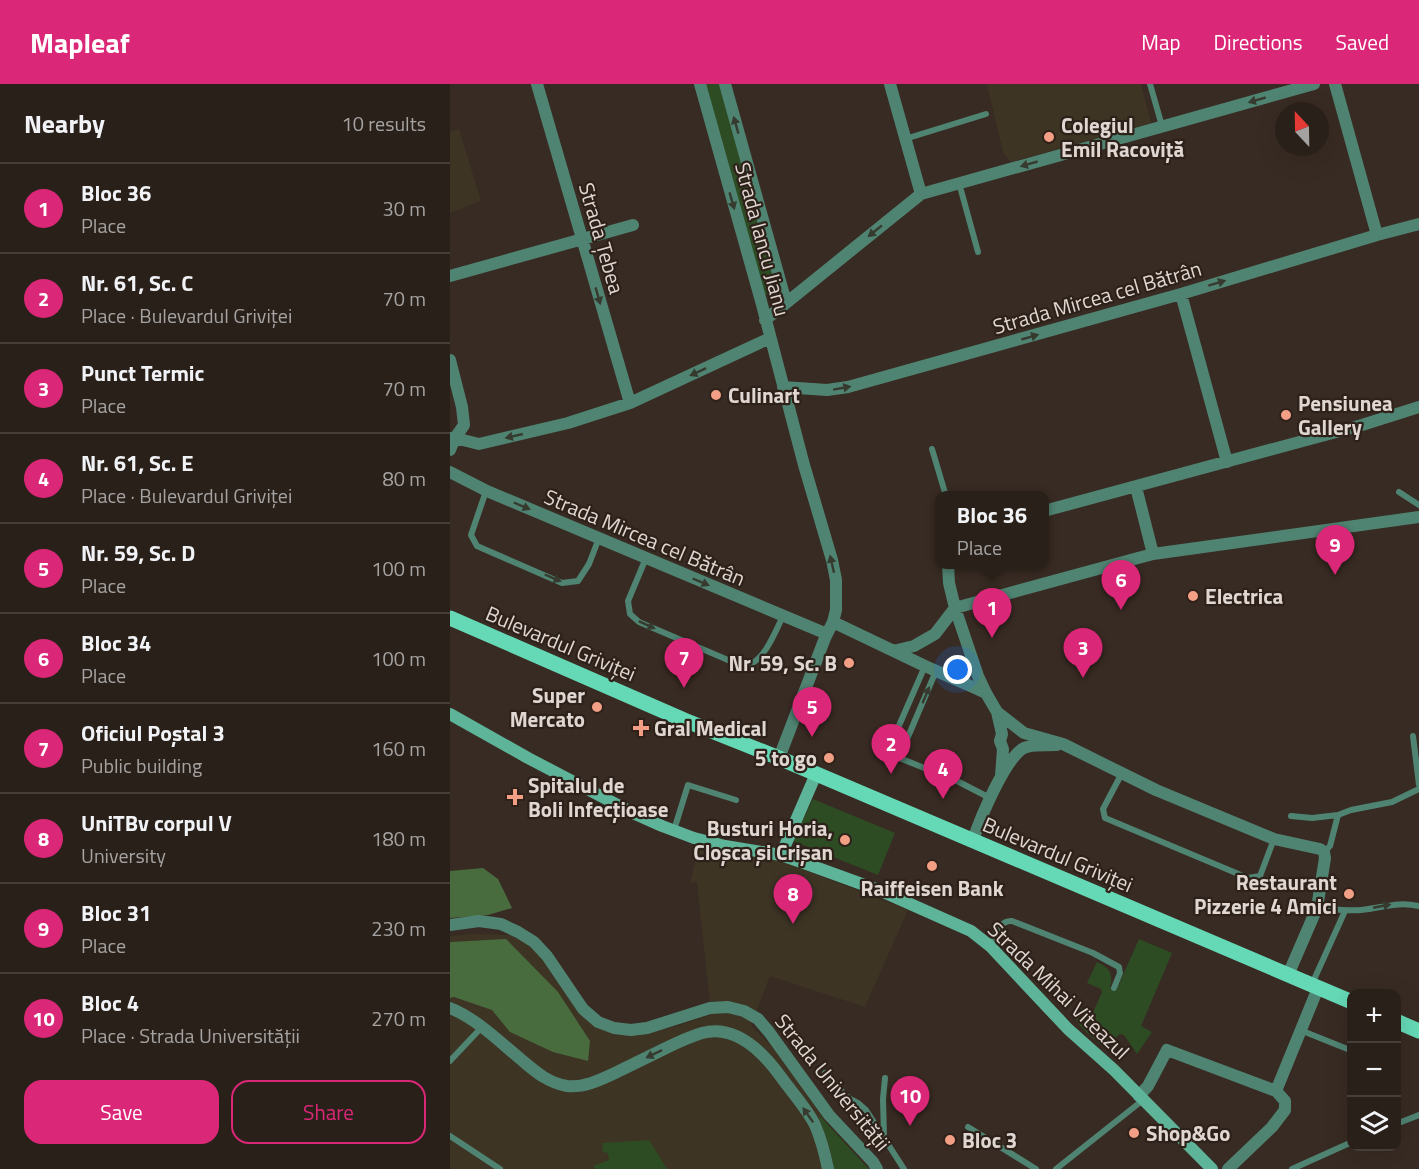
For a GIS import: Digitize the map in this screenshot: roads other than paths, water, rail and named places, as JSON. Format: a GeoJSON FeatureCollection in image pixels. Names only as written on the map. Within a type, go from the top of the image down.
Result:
{"type":"FeatureCollection","features":[{"type":"Feature","properties":{"kind":"main road","name":"Bulevardul Griviței"},"geometry":{"type":"LineString","coordinates":[[450,618],[684,720],[779,758],[1347,1000]]}},
{"type":"Feature","properties":{"kind":"main road"},"geometry":{"type":"LineString","coordinates":[[1401,1023],[1419,1031]]}},
{"type":"Feature","properties":{"kind":"street","name":"Strada Țebea"},"geometry":{"type":"LineString","coordinates":[[537,84],[630,403]]}},
{"type":"Feature","properties":{"kind":"street","name":"Strada Iancu Jianu"},"geometry":{"type":"LineString","coordinates":[[700,84],[836,580],[836,610],[833,622]]}},
{"type":"Feature","properties":{"kind":"street","name":"Strada Iancu Jianu"},"geometry":{"type":"LineString","coordinates":[[725,84],[786,302]]}},
{"type":"Feature","properties":{"kind":"street"},"geometry":{"type":"LineString","coordinates":[[890,84],[921,194]]}},
{"type":"Feature","properties":{"kind":"street"},"geometry":{"type":"LineString","coordinates":[[765,320],[921,194],[1314,84]]}},
{"type":"Feature","properties":{"kind":"street"},"geometry":{"type":"LineString","coordinates":[[1335,84],[1377,235]]}},
{"type":"Feature","properties":{"kind":"street","name":"Strada Mircea cel Bătrân"},"geometry":{"type":"LineString","coordinates":[[783,387],[827,390],[848,387],[1181,294],[1419,224]]}},
{"type":"Feature","properties":{"kind":"street"},"geometry":{"type":"LineString","coordinates":[[450,276],[633,225]]}},
{"type":"Feature","properties":{"kind":"street"},"geometry":{"type":"LineString","coordinates":[[1181,294],[1227,462]]}},
{"type":"Feature","properties":{"kind":"street"},"geometry":{"type":"LineString","coordinates":[[453,438],[479,444],[568,423],[630,403],[770,338]]}},
{"type":"Feature","properties":{"kind":"street"},"geometry":{"type":"LineString","coordinates":[[450,360],[462,407],[464,425],[453,438],[450,450]]}},
{"type":"Feature","properties":{"kind":"street"},"geometry":{"type":"LineString","coordinates":[[1049,510],[1362,425],[1419,407]]}},
{"type":"Feature","properties":{"kind":"street","name":"Strada Mircea cel Bătrân"},"geometry":{"type":"LineString","coordinates":[[450,472],[487,490],[827,634]]}},
{"type":"Feature","properties":{"kind":"street"},"geometry":{"type":"LineString","coordinates":[[1136,487],[1154,554]]}},
{"type":"Feature","properties":{"kind":"street"},"geometry":{"type":"LineString","coordinates":[[893,651],[914,646],[935,634],[955,608],[1154,554],[1419,517]]}},
{"type":"Feature","properties":{"kind":"street"},"geometry":{"type":"LineString","coordinates":[[948,569],[955,608],[986,693],[997,712],[1003,749],[1001,776]]}},
{"type":"Feature","properties":{"kind":"street"},"geometry":{"type":"LineString","coordinates":[[779,758],[833,622],[930,669],[986,693]]}},
{"type":"Feature","properties":{"kind":"street"},"geometry":{"type":"LineString","coordinates":[[973,840],[1001,776],[1026,740],[1021,730],[997,712]]}},
{"type":"Feature","properties":{"kind":"street","name":"Strada Mihai Viteazul"},"geometry":{"type":"LineString","coordinates":[[450,714],[633,813],[674,831],[725,846],[781,855],[881,891],[971,931],[990,946],[1068,1029],[1107,1064],[1212,1169]]}},
{"type":"Feature","properties":{"kind":"street"},"geometry":{"type":"LineString","coordinates":[[1002,734],[1010,728],[1063,744],[1156,790],[1274,839],[1320,849],[1324,852],[1317,908],[1288,975]]}},
{"type":"Feature","properties":{"kind":"street"},"geometry":{"type":"LineString","coordinates":[[1003,749],[1012,754],[1021,750],[1063,744]]}},
{"type":"Feature","properties":{"kind":"street"},"geometry":{"type":"LineString","coordinates":[[781,855],[816,774]]}},
{"type":"Feature","properties":{"kind":"street","name":"Strada Universității"},"geometry":{"type":"LineString","coordinates":[[450,925],[479,921],[501,924],[534,942],[547,956],[583,1009],[598,1022],[614,1028],[631,1030],[647,1028],[710,1008],[728,1006],[744,1011],[758,1019],[769,1032],[829,1115],[877,1169]]}},
{"type":"Feature","properties":{"kind":"street"},"geometry":{"type":"LineString","coordinates":[[1228,1169],[1272,1127],[1285,1110],[1285,1101],[1276,1091],[1315,986]]}},
{"type":"Feature","properties":{"kind":"street","name":"Strada Universității"},"geometry":{"type":"LineString","coordinates":[[450,1008],[481,1028],[540,1076],[555,1084],[570,1086],[586,1085],[704,1032],[735,1035],[748,1042],[773,1066],[814,1123],[824,1149],[828,1169]]}},
{"type":"Feature","properties":{"kind":"street","name":"Strada Mihai Viteazul"},"geometry":{"type":"LineString","coordinates":[[1141,1098],[1167,1050],[1276,1091]]}},
{"type":"Feature","properties":{"kind":"lane"},"geometry":{"type":"LineString","coordinates":[[1150,84],[1162,127]]}},
{"type":"Feature","properties":{"kind":"lane"},"geometry":{"type":"LineString","coordinates":[[905,139],[987,114]]}},
{"type":"Feature","properties":{"kind":"lane"},"geometry":{"type":"LineString","coordinates":[[959,183],[978,252]]}},
{"type":"Feature","properties":{"kind":"lane"},"geometry":{"type":"LineString","coordinates":[[932,449],[945,491]]}},
{"type":"Feature","properties":{"kind":"lane"},"geometry":{"type":"LineString","coordinates":[[487,490],[471,535],[477,546],[562,583],[578,580],[589,564],[599,538]]}},
{"type":"Feature","properties":{"kind":"lane"},"geometry":{"type":"LineString","coordinates":[[1399,492],[1419,505]]}},
{"type":"Feature","properties":{"kind":"lane"},"geometry":{"type":"LineString","coordinates":[[646,558],[628,601],[630,614],[639,622],[735,663],[748,664],[764,654],[783,616]]}},
{"type":"Feature","properties":{"kind":"lane"},"geometry":{"type":"LineString","coordinates":[[930,669],[887,753],[959,782],[990,798]]}},
{"type":"Feature","properties":{"kind":"lane"},"geometry":{"type":"LineString","coordinates":[[899,758],[930,669]]}},
{"type":"Feature","properties":{"kind":"lane"},"geometry":{"type":"LineString","coordinates":[[1291,816],[1312,818],[1338,815],[1351,810],[1392,802],[1419,787],[1413,736]]}},
{"type":"Feature","properties":{"kind":"lane"},"geometry":{"type":"LineString","coordinates":[[1122,773],[1103,809],[1105,818],[1248,878],[1260,876],[1274,839]]}},
{"type":"Feature","properties":{"kind":"lane"},"geometry":{"type":"LineString","coordinates":[[674,831],[688,785],[736,800]]}},
{"type":"Feature","properties":{"kind":"lane"},"geometry":{"type":"LineString","coordinates":[[1324,852],[1330,846],[1338,815]]}},
{"type":"Feature","properties":{"kind":"lane"},"geometry":{"type":"LineString","coordinates":[[1317,908],[1364,910],[1403,903],[1419,906]]}},
{"type":"Feature","properties":{"kind":"lane"},"geometry":{"type":"LineString","coordinates":[[1315,986],[1318,966],[1345,910]]}},
{"type":"Feature","properties":{"kind":"lane"},"geometry":{"type":"LineString","coordinates":[[990,946],[1003,923],[1012,921],[1093,952],[1119,967],[1120,973],[1114,988]]}},
{"type":"Feature","properties":{"kind":"lane"},"geometry":{"type":"LineString","coordinates":[[450,1062],[481,1028]]}},
{"type":"Feature","properties":{"kind":"lane"},"geometry":{"type":"LineString","coordinates":[[1300,1030],[1347,1049]]}},
{"type":"Feature","properties":{"kind":"lane"},"geometry":{"type":"LineString","coordinates":[[825,1073],[848,1098],[866,1110],[904,1169]]}},
{"type":"Feature","properties":{"kind":"lane"},"geometry":{"type":"LineString","coordinates":[[884,1138],[885,1078]]}},
{"type":"Feature","properties":{"kind":"lane"},"geometry":{"type":"LineString","coordinates":[[1056,1169],[1141,1098]]}},
{"type":"Feature","properties":{"kind":"lane"},"geometry":{"type":"LineString","coordinates":[[1401,1122],[1419,1115]]}},
{"type":"Feature","properties":{"kind":"lane"},"geometry":{"type":"LineString","coordinates":[[968,1126],[1036,1169]]}},
{"type":"Feature","properties":{"kind":"lane"},"geometry":{"type":"LineString","coordinates":[[450,1136],[500,1169]]}},
{"type":"Feature","properties":{"kind":"lane"},"geometry":{"type":"LineString","coordinates":[[1292,1169],[1347,1144]]}},
{"type":"Feature","properties":{"kind":"place","name":"Colegiul Emil Racoviță"},"geometry":{"type":"Point","coordinates":[1049,137]}},
{"type":"Feature","properties":{"kind":"place","name":"Culinart"},"geometry":{"type":"Point","coordinates":[716,395]}},
{"type":"Feature","properties":{"kind":"place","name":"Pensiunea Gallery"},"geometry":{"type":"Point","coordinates":[1286,415]}},
{"type":"Feature","properties":{"kind":"place","name":"Bloc 31"},"geometry":{"type":"Point","coordinates":[1335,575]}},
{"type":"Feature","properties":{"kind":"place","name":"Electrica"},"geometry":{"type":"Point","coordinates":[1193,596]}},
{"type":"Feature","properties":{"kind":"place","name":"Bloc 34"},"geometry":{"type":"Point","coordinates":[1121,610]}},
{"type":"Feature","properties":{"kind":"place","name":"Bloc 36"},"geometry":{"type":"Point","coordinates":[992,638]}},
{"type":"Feature","properties":{"kind":"place","name":"Nr. 59, Sc. B"},"geometry":{"type":"Point","coordinates":[849,663]}},
{"type":"Feature","properties":{"kind":"place","name":"Punct Termic"},"geometry":{"type":"Point","coordinates":[1083,678]}},
{"type":"Feature","properties":{"kind":"place","name":"Oficiul Poștal 3"},"geometry":{"type":"Point","coordinates":[684,688]}},
{"type":"Feature","properties":{"kind":"place","name":"Super Mercato"},"geometry":{"type":"Point","coordinates":[597,707]}},
{"type":"Feature","properties":{"kind":"place","name":"Gral Medical"},"geometry":{"type":"Point","coordinates":[641,728]}},
{"type":"Feature","properties":{"kind":"place","name":"Nr. 59, Sc. D"},"geometry":{"type":"Point","coordinates":[812,737]}},
{"type":"Feature","properties":{"kind":"place","name":"5 to go"},"geometry":{"type":"Point","coordinates":[829,758]}},
{"type":"Feature","properties":{"kind":"place","name":"Nr. 61, Sc. C"},"geometry":{"type":"Point","coordinates":[891,774]}},
{"type":"Feature","properties":{"kind":"place","name":"Spitalul de Boli Infecțioase"},"geometry":{"type":"Point","coordinates":[515,797]}},
{"type":"Feature","properties":{"kind":"place","name":"Nr. 61, Sc. E"},"geometry":{"type":"Point","coordinates":[943,799]}},
{"type":"Feature","properties":{"kind":"place","name":"Busturi Horia, Cloșca și Crișan"},"geometry":{"type":"Point","coordinates":[845,840]}},
{"type":"Feature","properties":{"kind":"place","name":"Raiffeisen Bank"},"geometry":{"type":"Point","coordinates":[932,866]}},
{"type":"Feature","properties":{"kind":"place","name":"Restaurant Pizzerie 4 Amici"},"geometry":{"type":"Point","coordinates":[1349,894]}},
{"type":"Feature","properties":{"kind":"place","name":"UniTBv corpul V"},"geometry":{"type":"Point","coordinates":[793,924]}},
{"type":"Feature","properties":{"kind":"place","name":"Bloc 4"},"geometry":{"type":"Point","coordinates":[910,1126]}},
{"type":"Feature","properties":{"kind":"place","name":"Shop&Go"},"geometry":{"type":"Point","coordinates":[1134,1133]}},
{"type":"Feature","properties":{"kind":"place","name":"Bloc 3"},"geometry":{"type":"Point","coordinates":[950,1140]}}]}
